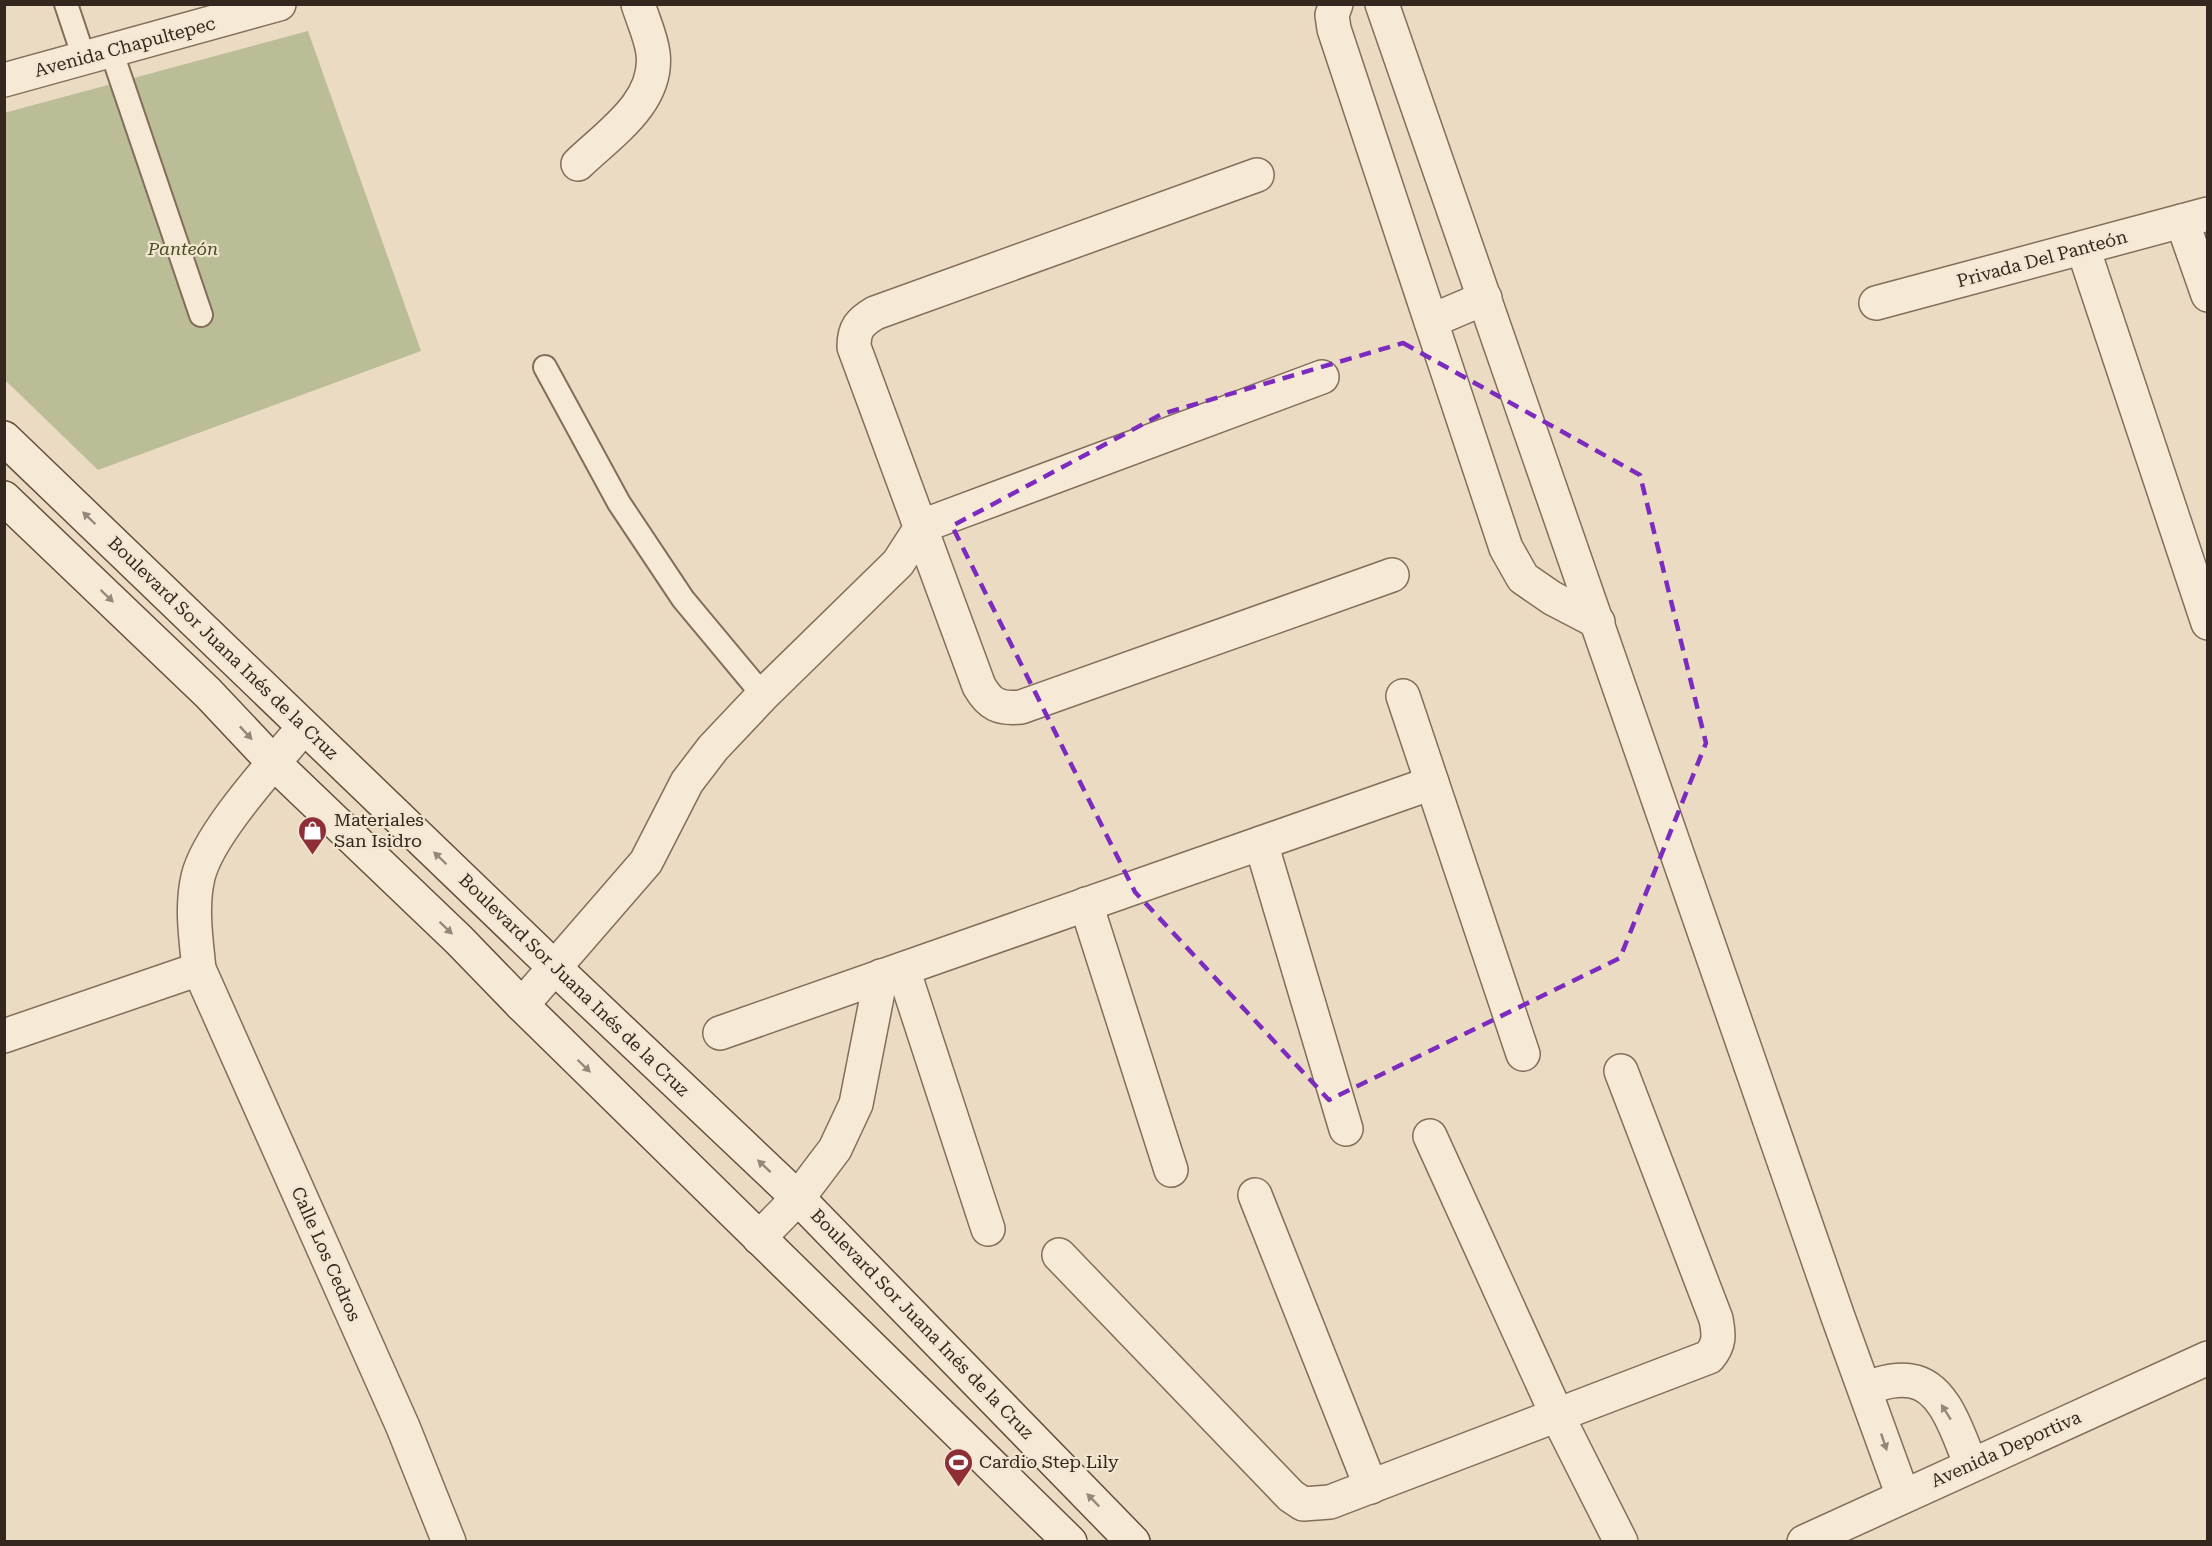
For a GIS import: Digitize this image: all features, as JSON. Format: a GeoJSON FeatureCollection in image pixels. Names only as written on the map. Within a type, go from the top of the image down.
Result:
{"type":"FeatureCollection","features":[{"type":"Feature","properties":{"kind":"street","name":"Avenida Chapultepec"},"geometry":{"type":"LineString","coordinates":[[4,80],[279,4]]}},
{"type":"Feature","properties":{"kind":"street"},"geometry":{"type":"LineString","coordinates":[[578,164],[642,103],[653,77],[653,53],[638,4]]}},
{"type":"Feature","properties":{"kind":"street"},"geometry":{"type":"LineString","coordinates":[[1336,4],[1332,15],[1334,29],[1506,548],[1523,578],[1552,598],[1598,622]]}},
{"type":"Feature","properties":{"kind":"street"},"geometry":{"type":"LineString","coordinates":[[1382,4],[1838,1317],[1903,1496]]}},
{"type":"Feature","properties":{"kind":"street"},"geometry":{"type":"LineString","coordinates":[[1257,175],[875,312],[862,321],[854,332],[854,347],[922,526],[979,686],[988,702],[1005,708],[1021,706],[1392,575]]}},
{"type":"Feature","properties":{"kind":"street"},"geometry":{"type":"LineString","coordinates":[[2195,217],[2208,295]]}},
{"type":"Feature","properties":{"kind":"street","name":"Privada Del Panteón"},"geometry":{"type":"LineString","coordinates":[[1876,303],[2195,217]]}},
{"type":"Feature","properties":{"kind":"street"},"geometry":{"type":"LineString","coordinates":[[2083,248],[2208,623]]}},
{"type":"Feature","properties":{"kind":"street"},"geometry":{"type":"LineString","coordinates":[[1431,321],[1485,298]]}},
{"type":"Feature","properties":{"kind":"street"},"geometry":{"type":"LineString","coordinates":[[522,1005],[646,862],[687,782],[713,748],[763,695],[898,563],[922,526],[1322,377]]}},
{"type":"Feature","properties":{"kind":"street","name":"Boulevard Sor Juana Inés de la Cruz"},"geometry":{"type":"LineString","coordinates":[[4,438],[554,968],[798,1198],[1134,1542]]}},
{"type":"Feature","properties":{"kind":"street"},"geometry":{"type":"LineString","coordinates":[[4,498],[208,693],[274,763],[459,940],[522,1005],[1070,1542]]}},
{"type":"Feature","properties":{"kind":"street"},"geometry":{"type":"LineString","coordinates":[[1403,696],[1523,1054]]}},
{"type":"Feature","properties":{"kind":"street","name":"Calle Los Cedros"},"geometry":{"type":"LineString","coordinates":[[304,727],[212,844],[198,876],[194,912],[199,969],[403,1427],[448,1542]]}},
{"type":"Feature","properties":{"kind":"street"},"geometry":{"type":"LineString","coordinates":[[720,1033],[1432,783]]}},
{"type":"Feature","properties":{"kind":"street"},"geometry":{"type":"LineString","coordinates":[[1261,843],[1346,1129]]}},
{"type":"Feature","properties":{"kind":"street"},"geometry":{"type":"LineString","coordinates":[[1086,904],[1171,1170]]}},
{"type":"Feature","properties":{"kind":"street"},"geometry":{"type":"LineString","coordinates":[[5,1034],[199,969]]}},
{"type":"Feature","properties":{"kind":"street"},"geometry":{"type":"LineString","coordinates":[[759,1238],[798,1198],[835,1149],[856,1104],[892,972]]}},
{"type":"Feature","properties":{"kind":"street"},"geometry":{"type":"LineString","coordinates":[[892,972],[988,1230]]}},
{"type":"Feature","properties":{"kind":"street"},"geometry":{"type":"LineString","coordinates":[[1059,1256],[1291,1496],[1303,1504],[1318,1504],[1371,1487],[1709,1357],[1717,1348],[1719,1336],[1716,1319],[1621,1071]]}},
{"type":"Feature","properties":{"kind":"street"},"geometry":{"type":"LineString","coordinates":[[1430,1136],[1557,1415],[1621,1542]]}},
{"type":"Feature","properties":{"kind":"street"},"geometry":{"type":"LineString","coordinates":[[1256,1195],[1371,1487]]}},
{"type":"Feature","properties":{"kind":"street","name":"Avenida Deportiva"},"geometry":{"type":"LineString","coordinates":[[1804,1542],[2208,1358]]}},
{"type":"Feature","properties":{"kind":"street"},"geometry":{"type":"LineString","coordinates":[[1865,1388],[1891,1381],[1913,1381],[1933,1393],[1949,1414],[1971,1465]]}},
{"type":"Feature","properties":{"kind":"lane"},"geometry":{"type":"LineString","coordinates":[[66,4],[97,54],[201,315]]}},
{"type":"Feature","properties":{"kind":"lane"},"geometry":{"type":"LineString","coordinates":[[545,367],[626,512],[683,599],[763,695]]}},
{"type":"Feature","properties":{"kind":"highlighted area"},"geometry":{"type":"Polygon","coordinates":[[[1403,343],[1640,475],[1706,743],[1620,958],[1329,1100],[1135,892],[952,526],[1162,414],[1403,343]]]}},
{"type":"Feature","properties":{"kind":"green space","name":"Panteón"},"geometry":{"type":"Polygon","coordinates":[[[308,31],[421,351],[98,470],[5,380],[4,113],[308,31]]]}},
{"type":"Feature","properties":{"kind":"place","name":"Materiales San Isidro"},"geometry":{"type":"Point","coordinates":[313,856]}},
{"type":"Feature","properties":{"kind":"place","name":"Cardio Step Lily"},"geometry":{"type":"Point","coordinates":[958,1488]}}]}
